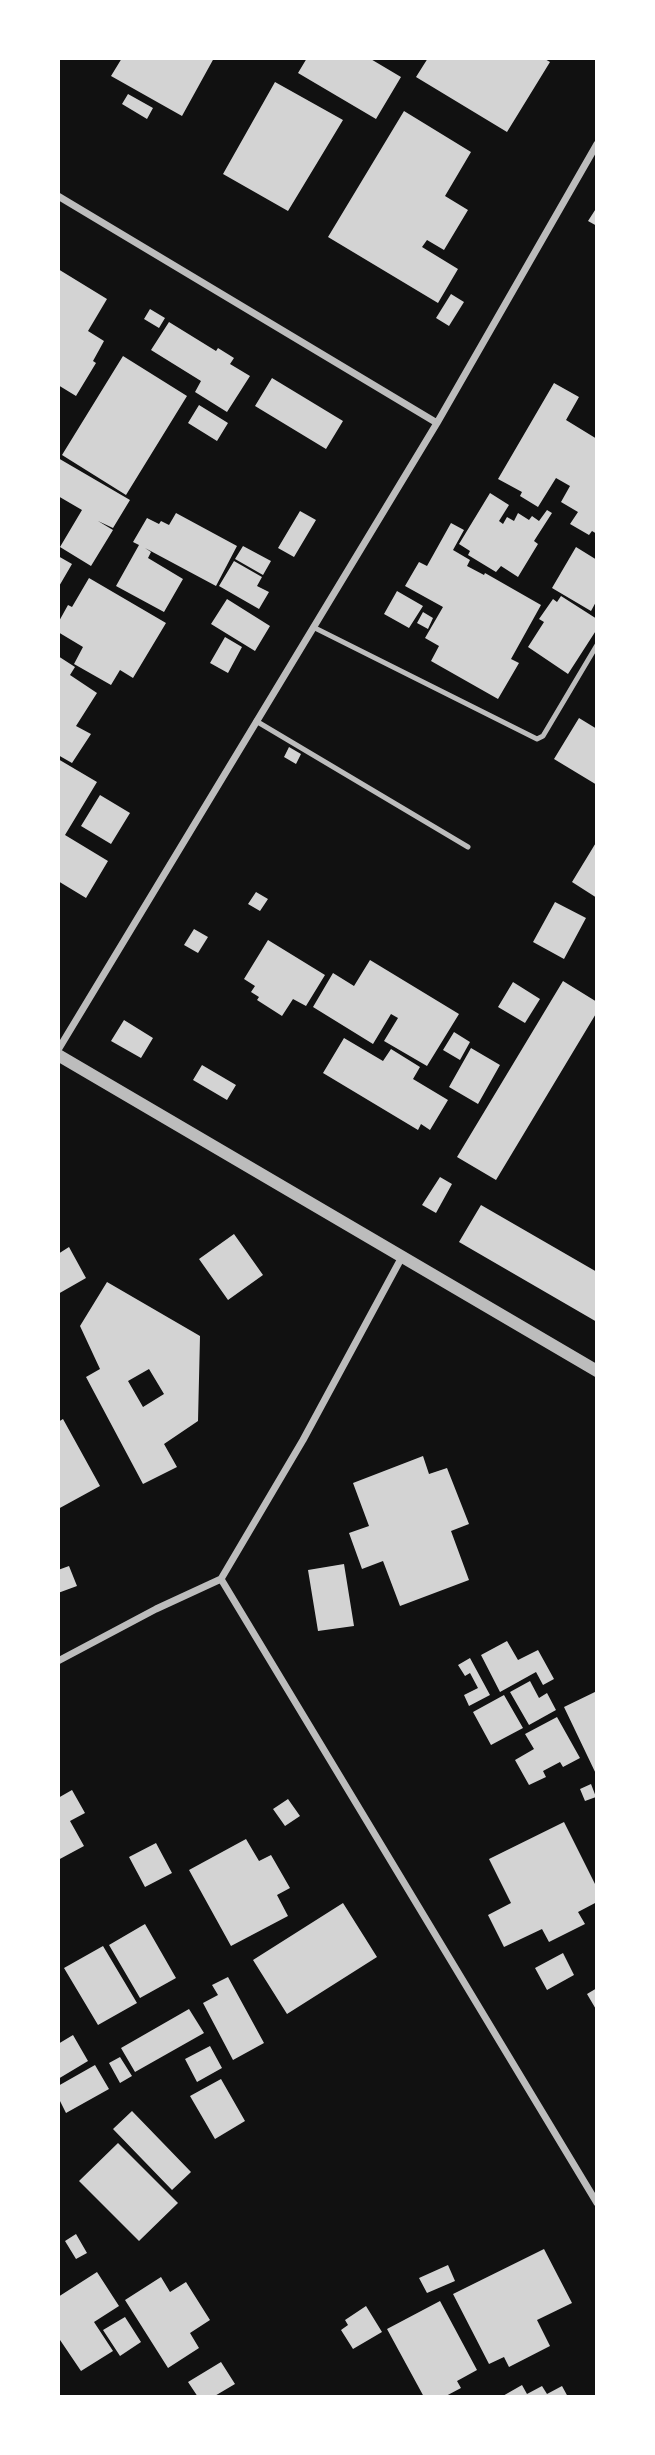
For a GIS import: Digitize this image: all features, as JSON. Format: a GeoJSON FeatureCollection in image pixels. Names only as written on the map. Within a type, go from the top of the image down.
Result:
{"type":"FeatureCollection","features":[{"type":"Feature","properties":{"kind":"street"},"geometry":{"type":"LineString","coordinates":[[597,144],[437,423],[58,1052],[597,1371]]}},
{"type":"Feature","properties":{"kind":"street"},"geometry":{"type":"LineString","coordinates":[[58,196],[437,423]]}},
{"type":"Feature","properties":{"kind":"street"},"geometry":{"type":"LineString","coordinates":[[58,1661],[156,1609],[221,1579],[303,1440],[402,1255]]}},
{"type":"Feature","properties":{"kind":"street"},"geometry":{"type":"LineString","coordinates":[[221,1579],[597,2203]]}},
{"type":"Feature","properties":{"kind":"lane"},"geometry":{"type":"LineString","coordinates":[[313,627],[537,739],[543,736],[597,645]]}},
{"type":"Feature","properties":{"kind":"lane"},"geometry":{"type":"LineString","coordinates":[[256,721],[468,847]]}},
{"type":"Feature","properties":{"kind":"building"},"geometry":{"type":"Polygon","coordinates":[[[122,58],[214,58],[182,116],[111,76],[122,58]]]}},
{"type":"Feature","properties":{"kind":"building"},"geometry":{"type":"Polygon","coordinates":[[[307,58],[369,58],[401,77],[376,119],[298,73],[307,58]]]}},
{"type":"Feature","properties":{"kind":"building"},"geometry":{"type":"Polygon","coordinates":[[[428,58],[543,58],[550,62],[507,132],[416,77],[428,58]]]}},
{"type":"Feature","properties":{"kind":"building"},"geometry":{"type":"Polygon","coordinates":[[[275,82],[343,120],[288,211],[223,174],[275,82]]]}},
{"type":"Feature","properties":{"kind":"building"},"geometry":{"type":"Polygon","coordinates":[[[128,94],[153,108],[147,119],[122,104],[128,94]]]}},
{"type":"Feature","properties":{"kind":"building"},"geometry":{"type":"Polygon","coordinates":[[[404,111],[471,152],[445,196],[468,210],[444,250],[427,240],[422,247],[458,269],[438,303],[328,237],[404,111]]]}},
{"type":"Feature","properties":{"kind":"building"},"geometry":{"type":"Polygon","coordinates":[[[597,207],[597,226],[588,221],[597,207]]]}},
{"type":"Feature","properties":{"kind":"building"},"geometry":{"type":"Polygon","coordinates":[[[58,269],[107,299],[88,331],[104,341],[93,361],[96,363],[76,396],[58,385],[58,269]]]}},
{"type":"Feature","properties":{"kind":"building"},"geometry":{"type":"Polygon","coordinates":[[[451,294],[464,302],[449,326],[436,318],[451,294]]]}},
{"type":"Feature","properties":{"kind":"building"},"geometry":{"type":"Polygon","coordinates":[[[150,309],[165,318],[159,328],[144,319],[150,309]]]}},
{"type":"Feature","properties":{"kind":"building"},"geometry":{"type":"Polygon","coordinates":[[[169,322],[216,351],[218,348],[234,358],[230,364],[250,376],[227,412],[195,392],[201,381],[151,350],[169,322]]]}},
{"type":"Feature","properties":{"kind":"building"},"geometry":{"type":"Polygon","coordinates":[[[123,356],[187,396],[126,495],[62,455],[123,356]]]}},
{"type":"Feature","properties":{"kind":"building"},"geometry":{"type":"Polygon","coordinates":[[[272,378],[343,421],[326,449],[255,406],[272,378]]]}},
{"type":"Feature","properties":{"kind":"building"},"geometry":{"type":"Polygon","coordinates":[[[554,383],[579,397],[566,420],[597,439],[597,534],[592,531],[589,535],[570,524],[578,512],[561,502],[570,486],[556,478],[538,507],[520,496],[522,492],[498,479],[554,383]]]}},
{"type":"Feature","properties":{"kind":"building"},"geometry":{"type":"Polygon","coordinates":[[[199,405],[228,423],[217,441],[188,423],[199,405]]]}},
{"type":"Feature","properties":{"kind":"building"},"geometry":{"type":"Polygon","coordinates":[[[58,458],[130,500],[113,528],[98,521],[113,530],[91,566],[60,547],[82,510],[58,496],[58,458]]]}},
{"type":"Feature","properties":{"kind":"building"},"geometry":{"type":"Polygon","coordinates":[[[490,493],[509,505],[499,521],[503,524],[507,517],[514,521],[518,513],[529,520],[532,516],[539,521],[547,510],[552,513],[534,541],[538,544],[518,577],[501,566],[496,572],[468,555],[470,551],[459,544],[490,493]]]}},
{"type":"Feature","properties":{"kind":"building"},"geometry":{"type":"Polygon","coordinates":[[[300,511],[316,520],[294,557],[278,548],[300,511]]]}},
{"type":"Feature","properties":{"kind":"building"},"geometry":{"type":"Polygon","coordinates":[[[176,513],[237,546],[216,586],[145,548],[151,552],[148,558],[183,579],[164,612],[116,586],[139,545],[133,542],[147,518],[169,525],[176,513]]]}},
{"type":"Feature","properties":{"kind":"building"},"geometry":{"type":"Polygon","coordinates":[[[451,523],[464,530],[453,550],[470,560],[467,566],[484,575],[485,573],[541,605],[511,659],[519,663],[498,699],[431,661],[439,646],[425,638],[443,607],[405,586],[419,562],[427,566],[451,523]]]}},
{"type":"Feature","properties":{"kind":"building"},"geometry":{"type":"Polygon","coordinates":[[[243,546],[271,561],[263,575],[235,559],[243,546]]]}},
{"type":"Feature","properties":{"kind":"building"},"geometry":{"type":"Polygon","coordinates":[[[576,547],[597,560],[597,600],[591,611],[552,588],[576,547]]]}},
{"type":"Feature","properties":{"kind":"building"},"geometry":{"type":"Polygon","coordinates":[[[58,556],[72,564],[58,588],[58,556]]]}},
{"type":"Feature","properties":{"kind":"building"},"geometry":{"type":"Polygon","coordinates":[[[234,561],[262,577],[257,586],[269,592],[259,609],[219,586],[234,561]]]}},
{"type":"Feature","properties":{"kind":"building"},"geometry":{"type":"Polygon","coordinates":[[[89,578],[166,623],[133,678],[120,670],[111,685],[74,664],[83,647],[58,632],[58,623],[68,605],[72,607],[89,578]]]}},
{"type":"Feature","properties":{"kind":"building"},"geometry":{"type":"Polygon","coordinates":[[[397,591],[423,606],[409,628],[384,614],[397,591]]]}},
{"type":"Feature","properties":{"kind":"building"},"geometry":{"type":"Polygon","coordinates":[[[561,596],[597,619],[597,629],[568,674],[528,647],[544,622],[539,619],[553,599],[557,602],[561,596]]]}},
{"type":"Feature","properties":{"kind":"building"},"geometry":{"type":"Polygon","coordinates":[[[227,599],[270,626],[255,651],[211,624],[227,599]]]}},
{"type":"Feature","properties":{"kind":"building"},"geometry":{"type":"Polygon","coordinates":[[[423,612],[433,618],[428,629],[417,623],[423,612]]]}},
{"type":"Feature","properties":{"kind":"building"},"geometry":{"type":"Polygon","coordinates":[[[225,637],[242,647],[228,673],[210,663],[225,637]]]}},
{"type":"Feature","properties":{"kind":"building"},"geometry":{"type":"Polygon","coordinates":[[[58,656],[75,667],[70,675],[97,693],[76,726],[91,734],[72,763],[58,755],[58,656]]]}},
{"type":"Feature","properties":{"kind":"building"},"geometry":{"type":"Polygon","coordinates":[[[579,718],[597,729],[597,785],[554,759],[579,718]]]}},
{"type":"Feature","properties":{"kind":"building"},"geometry":{"type":"Polygon","coordinates":[[[289,747],[301,754],[296,764],[284,757],[289,747]]]}},
{"type":"Feature","properties":{"kind":"building"},"geometry":{"type":"Polygon","coordinates":[[[58,759],[97,782],[65,835],[108,861],[86,898],[58,881],[58,759]]]}},
{"type":"Feature","properties":{"kind":"building"},"geometry":{"type":"Polygon","coordinates":[[[100,795],[130,813],[111,844],[81,826],[100,795]]]}},
{"type":"Feature","properties":{"kind":"building"},"geometry":{"type":"Polygon","coordinates":[[[597,841],[597,898],[572,882],[597,841]]]}},
{"type":"Feature","properties":{"kind":"building"},"geometry":{"type":"Polygon","coordinates":[[[256,892],[268,899],[260,911],[248,904],[256,892]]]}},
{"type":"Feature","properties":{"kind":"building"},"geometry":{"type":"Polygon","coordinates":[[[555,902],[586,918],[564,959],[533,942],[555,902]]]}},
{"type":"Feature","properties":{"kind":"building"},"geometry":{"type":"Polygon","coordinates":[[[194,929],[208,937],[198,953],[184,945],[194,929]]]}},
{"type":"Feature","properties":{"kind":"building"},"geometry":{"type":"Polygon","coordinates":[[[268,940],[325,975],[306,1006],[293,999],[282,1016],[257,1000],[259,997],[251,992],[255,986],[244,979],[268,940]]]}},
{"type":"Feature","properties":{"kind":"building"},"geometry":{"type":"Polygon","coordinates":[[[370,960],[459,1014],[427,1066],[384,1041],[398,1018],[391,1014],[373,1044],[313,1007],[333,973],[354,986],[370,960]]]}},
{"type":"Feature","properties":{"kind":"building"},"geometry":{"type":"Polygon","coordinates":[[[563,981],[597,1002],[597,1012],[496,1180],[457,1157],[563,981]]]}},
{"type":"Feature","properties":{"kind":"building"},"geometry":{"type":"Polygon","coordinates":[[[513,982],[540,999],[525,1023],[498,1007],[513,982]]]}},
{"type":"Feature","properties":{"kind":"building"},"geometry":{"type":"Polygon","coordinates":[[[124,1020],[153,1038],[141,1058],[111,1041],[124,1020]]]}},
{"type":"Feature","properties":{"kind":"building"},"geometry":{"type":"Polygon","coordinates":[[[454,1032],[470,1042],[460,1060],[443,1050],[454,1032]]]}},
{"type":"Feature","properties":{"kind":"building"},"geometry":{"type":"Polygon","coordinates":[[[344,1038],[383,1061],[391,1049],[420,1067],[413,1079],[448,1100],[430,1130],[421,1124],[418,1130],[323,1073],[344,1038]]]}},
{"type":"Feature","properties":{"kind":"building"},"geometry":{"type":"Polygon","coordinates":[[[471,1048],[500,1065],[478,1104],[449,1087],[471,1048]]]}},
{"type":"Feature","properties":{"kind":"building"},"geometry":{"type":"Polygon","coordinates":[[[202,1065],[236,1085],[227,1100],[193,1080],[202,1065]]]}},
{"type":"Feature","properties":{"kind":"building"},"geometry":{"type":"Polygon","coordinates":[[[440,1177],[452,1184],[436,1213],[422,1205],[440,1177]]]}},
{"type":"Feature","properties":{"kind":"building"},"geometry":{"type":"Polygon","coordinates":[[[481,1205],[597,1272],[597,1322],[459,1242],[481,1205]]]}},
{"type":"Feature","properties":{"kind":"building"},"geometry":{"type":"Polygon","coordinates":[[[234,1234],[263,1275],[228,1300],[199,1259],[234,1234]]]}},
{"type":"Feature","properties":{"kind":"building"},"geometry":{"type":"Polygon","coordinates":[[[69,1247],[86,1278],[58,1294],[58,1254],[69,1247]]]}},
{"type":"Feature","properties":{"kind":"building"},"geometry":{"type":"Polygon","coordinates":[[[107,1282],[200,1336],[198,1421],[164,1444],[177,1467],[143,1484],[86,1377],[100,1369],[80,1326],[107,1282]],[[149,1369],[128,1381],[143,1407],[164,1394],[149,1369]]]}},
{"type":"Feature","properties":{"kind":"building"},"geometry":{"type":"Polygon","coordinates":[[[63,1419],[100,1486],[58,1509],[58,1422],[63,1419]]]}},
{"type":"Feature","properties":{"kind":"building"},"geometry":{"type":"Polygon","coordinates":[[[423,1456],[429,1474],[447,1468],[469,1524],[451,1531],[469,1580],[400,1606],[383,1561],[362,1569],[349,1533],[369,1526],[353,1483],[423,1456]]]}},
{"type":"Feature","properties":{"kind":"building"},"geometry":{"type":"Polygon","coordinates":[[[344,1564],[354,1626],[318,1631],[308,1570],[344,1564]]]}},
{"type":"Feature","properties":{"kind":"building"},"geometry":{"type":"Polygon","coordinates":[[[69,1566],[77,1586],[58,1593],[58,1570],[69,1566]]]}},
{"type":"Feature","properties":{"kind":"building"},"geometry":{"type":"Polygon","coordinates":[[[507,1641],[518,1660],[538,1650],[554,1679],[543,1685],[536,1672],[500,1692],[481,1655],[507,1641]]]}},
{"type":"Feature","properties":{"kind":"building"},"geometry":{"type":"Polygon","coordinates":[[[470,1658],[490,1695],[469,1706],[464,1695],[478,1688],[470,1673],[465,1676],[458,1665],[470,1658]]]}},
{"type":"Feature","properties":{"kind":"building"},"geometry":{"type":"Polygon","coordinates":[[[530,1681],[539,1698],[547,1693],[556,1710],[529,1725],[510,1692],[530,1681]]]}},
{"type":"Feature","properties":{"kind":"building"},"geometry":{"type":"Polygon","coordinates":[[[597,1691],[597,1776],[564,1707],[597,1691]]]}},
{"type":"Feature","properties":{"kind":"building"},"geometry":{"type":"Polygon","coordinates":[[[504,1695],[523,1728],[491,1745],[473,1712],[504,1695]]]}},
{"type":"Feature","properties":{"kind":"building"},"geometry":{"type":"Polygon","coordinates":[[[557,1717],[580,1758],[563,1767],[560,1762],[543,1771],[546,1777],[529,1785],[515,1760],[534,1749],[525,1734],[557,1717]]]}},
{"type":"Feature","properties":{"kind":"building"},"geometry":{"type":"Polygon","coordinates":[[[591,1784],[596,1797],[585,1801],[580,1789],[591,1784]]]}},
{"type":"Feature","properties":{"kind":"building"},"geometry":{"type":"Polygon","coordinates":[[[72,1790],[85,1813],[70,1821],[84,1846],[58,1860],[58,1798],[72,1790]]]}},
{"type":"Feature","properties":{"kind":"building"},"geometry":{"type":"Polygon","coordinates":[[[288,1799],[300,1816],[285,1826],[273,1809],[288,1799]]]}},
{"type":"Feature","properties":{"kind":"building"},"geometry":{"type":"Polygon","coordinates":[[[564,1822],[597,1888],[597,1902],[578,1912],[585,1924],[549,1942],[542,1929],[504,1947],[488,1915],[511,1903],[489,1859],[564,1822]]]}},
{"type":"Feature","properties":{"kind":"building"},"geometry":{"type":"Polygon","coordinates":[[[246,1839],[259,1861],[271,1855],[290,1888],[277,1895],[288,1916],[231,1946],[189,1870],[246,1839]]]}},
{"type":"Feature","properties":{"kind":"building"},"geometry":{"type":"Polygon","coordinates":[[[156,1843],[172,1873],[145,1887],[129,1857],[156,1843]]]}},
{"type":"Feature","properties":{"kind":"building"},"geometry":{"type":"Polygon","coordinates":[[[343,1903],[377,1957],[287,2014],[253,1960],[343,1903]]]}},
{"type":"Feature","properties":{"kind":"building"},"geometry":{"type":"Polygon","coordinates":[[[145,1924],[176,1978],[140,1998],[109,1945],[145,1924]]]}},
{"type":"Feature","properties":{"kind":"building"},"geometry":{"type":"Polygon","coordinates":[[[103,1946],[137,2003],[98,2025],[64,1968],[103,1946]]]}},
{"type":"Feature","properties":{"kind":"building"},"geometry":{"type":"Polygon","coordinates":[[[563,1953],[574,1975],[547,1990],[535,1968],[563,1953]]]}},
{"type":"Feature","properties":{"kind":"building"},"geometry":{"type":"Polygon","coordinates":[[[228,1977],[264,2043],[233,2060],[203,2003],[218,1995],[212,1985],[228,1977]]]}},
{"type":"Feature","properties":{"kind":"building"},"geometry":{"type":"Polygon","coordinates":[[[597,1988],[597,2011],[587,1994],[597,1988]]]}},
{"type":"Feature","properties":{"kind":"building"},"geometry":{"type":"Polygon","coordinates":[[[189,2009],[204,2033],[135,2072],[121,2048],[189,2009]]]}},
{"type":"Feature","properties":{"kind":"building"},"geometry":{"type":"Polygon","coordinates":[[[73,2035],[88,2061],[58,2079],[58,2044],[73,2035]]]}},
{"type":"Feature","properties":{"kind":"building"},"geometry":{"type":"Polygon","coordinates":[[[210,2046],[222,2068],[197,2082],[185,2059],[210,2046]]]}},
{"type":"Feature","properties":{"kind":"building"},"geometry":{"type":"Polygon","coordinates":[[[120,2057],[132,2076],[120,2083],[109,2063],[120,2057]]]}},
{"type":"Feature","properties":{"kind":"building"},"geometry":{"type":"Polygon","coordinates":[[[95,2065],[109,2089],[66,2113],[58,2097],[58,2086],[95,2065]]]}},
{"type":"Feature","properties":{"kind":"building"},"geometry":{"type":"Polygon","coordinates":[[[221,2079],[245,2121],[215,2139],[190,2096],[221,2079]]]}},
{"type":"Feature","properties":{"kind":"building"},"geometry":{"type":"Polygon","coordinates":[[[132,2111],[191,2172],[172,2190],[113,2129],[132,2111]]]}},
{"type":"Feature","properties":{"kind":"building"},"geometry":{"type":"Polygon","coordinates":[[[118,2143],[178,2203],[139,2241],[79,2181],[118,2143]]]}},
{"type":"Feature","properties":{"kind":"building"},"geometry":{"type":"Polygon","coordinates":[[[76,2234],[87,2253],[76,2259],[65,2241],[76,2234]]]}},
{"type":"Feature","properties":{"kind":"building"},"geometry":{"type":"Polygon","coordinates":[[[544,2249],[572,2303],[537,2320],[550,2346],[509,2367],[504,2357],[489,2364],[453,2294],[544,2249]]]}},
{"type":"Feature","properties":{"kind":"building"},"geometry":{"type":"Polygon","coordinates":[[[448,2265],[455,2281],[427,2293],[419,2278],[448,2265]]]}},
{"type":"Feature","properties":{"kind":"building"},"geometry":{"type":"Polygon","coordinates":[[[97,2272],[119,2306],[94,2322],[113,2351],[81,2371],[58,2337],[58,2297],[97,2272]]]}},
{"type":"Feature","properties":{"kind":"building"},"geometry":{"type":"Polygon","coordinates":[[[161,2277],[170,2292],[186,2282],[210,2320],[190,2333],[199,2348],[168,2368],[125,2300],[161,2277]]]}},
{"type":"Feature","properties":{"kind":"building"},"geometry":{"type":"Polygon","coordinates":[[[440,2301],[477,2370],[457,2381],[461,2388],[444,2397],[424,2397],[387,2329],[440,2301]]]}},
{"type":"Feature","properties":{"kind":"building"},"geometry":{"type":"Polygon","coordinates":[[[366,2306],[382,2332],[353,2349],[341,2330],[348,2325],[345,2320],[366,2306]]]}},
{"type":"Feature","properties":{"kind":"building"},"geometry":{"type":"Polygon","coordinates":[[[125,2317],[141,2342],[120,2356],[103,2330],[125,2317]]]}},
{"type":"Feature","properties":{"kind":"building"},"geometry":{"type":"Polygon","coordinates":[[[221,2362],[235,2384],[213,2397],[198,2397],[188,2382],[221,2362]]]}},
{"type":"Feature","properties":{"kind":"building"},"geometry":{"type":"Polygon","coordinates":[[[522,2385],[527,2394],[542,2386],[547,2394],[562,2386],[568,2397],[501,2397],[522,2385]]]}}]}
